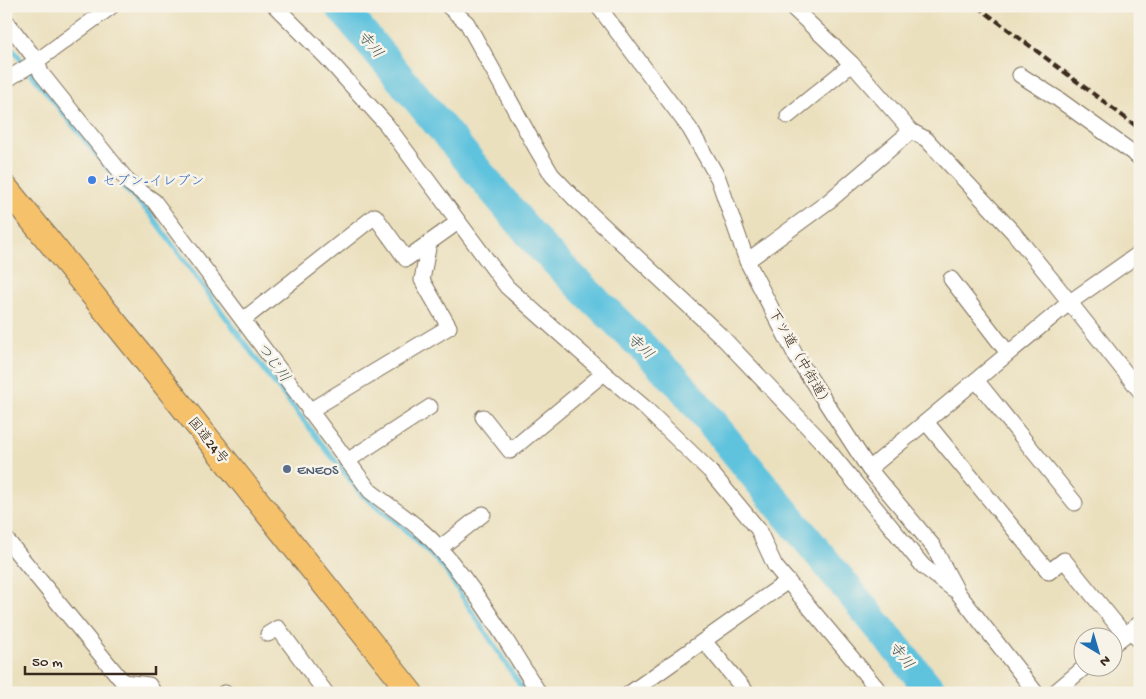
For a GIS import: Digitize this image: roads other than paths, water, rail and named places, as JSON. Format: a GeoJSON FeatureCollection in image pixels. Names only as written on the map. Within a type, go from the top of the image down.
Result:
{"type":"FeatureCollection","features":[{"type":"Feature","properties":{"kind":"highway","name":"国道24号"},"geometry":{"type":"LineString","coordinates":[[6,188],[134,346],[401,689]]}},
{"type":"Feature","properties":{"kind":"street"},"geometry":{"type":"LineString","coordinates":[[6,80],[31,65],[112,6]]}},
{"type":"Feature","properties":{"kind":"street"},"geometry":{"type":"LineString","coordinates":[[275,6],[326,56],[386,124],[507,287],[644,406],[710,471],[758,529],[775,566],[881,693]]}},
{"type":"Feature","properties":{"kind":"street"},"geometry":{"type":"LineString","coordinates":[[448,6],[467,23],[552,175],[577,201],[722,337],[820,440],[923,566],[958,592]]}},
{"type":"Feature","properties":{"kind":"street","name":"下ツ道（中街道）"},"geometry":{"type":"LineString","coordinates":[[598,6],[690,128],[718,178],[747,261],[797,358],[869,469],[933,546],[958,592],[1036,693]]}},
{"type":"Feature","properties":{"kind":"street"},"geometry":{"type":"LineString","coordinates":[[791,6],[852,64],[911,131],[926,139],[1013,232],[1140,391]]}},
{"type":"Feature","properties":{"kind":"street"},"geometry":{"type":"LineString","coordinates":[[6,21],[31,65],[41,72],[130,184],[154,201],[370,491],[412,523],[440,548],[464,577],[539,693]]}},
{"type":"Feature","properties":{"kind":"street"},"geometry":{"type":"LineString","coordinates":[[788,116],[852,64]]}},
{"type":"Feature","properties":{"kind":"street"},"geometry":{"type":"LineString","coordinates":[[1020,76],[1058,99],[1140,158]]}},
{"type":"Feature","properties":{"kind":"street"},"geometry":{"type":"LineString","coordinates":[[747,261],[829,201],[911,131]]}},
{"type":"Feature","properties":{"kind":"street"},"geometry":{"type":"LineString","coordinates":[[243,320],[375,216],[406,259],[458,222]]}},
{"type":"Feature","properties":{"kind":"street"},"geometry":{"type":"LineString","coordinates":[[309,411],[449,327],[422,280],[429,243]]}},
{"type":"Feature","properties":{"kind":"street"},"geometry":{"type":"LineString","coordinates":[[869,469],[1070,302],[1140,252]]}},
{"type":"Feature","properties":{"kind":"street"},"geometry":{"type":"LineString","coordinates":[[951,279],[1008,353]]}},
{"type":"Feature","properties":{"kind":"street"},"geometry":{"type":"LineString","coordinates":[[483,417],[510,451],[604,373]]}},
{"type":"Feature","properties":{"kind":"street"},"geometry":{"type":"LineString","coordinates":[[976,380],[1075,503]]}},
{"type":"Feature","properties":{"kind":"street"},"geometry":{"type":"LineString","coordinates":[[347,461],[430,407]]}},
{"type":"Feature","properties":{"kind":"street"},"geometry":{"type":"LineString","coordinates":[[926,422],[1049,572],[1064,560],[1130,635]]}},
{"type":"Feature","properties":{"kind":"street"},"geometry":{"type":"LineString","coordinates":[[440,548],[483,514]]}},
{"type":"Feature","properties":{"kind":"street"},"geometry":{"type":"LineString","coordinates":[[6,539],[123,682],[149,685],[154,693]]}},
{"type":"Feature","properties":{"kind":"street"},"geometry":{"type":"LineString","coordinates":[[634,692],[788,581]]}},
{"type":"Feature","properties":{"kind":"street"},"geometry":{"type":"LineString","coordinates":[[268,634],[278,628],[326,693]]}},
{"type":"Feature","properties":{"kind":"street"},"geometry":{"type":"LineString","coordinates":[[704,641],[746,693]]}},
{"type":"Feature","properties":{"kind":"street"},"geometry":{"type":"LineString","coordinates":[[1054,693],[1074,676]]}},
{"type":"Feature","properties":{"kind":"waterway","name":"寺川"},"geometry":{"type":"LineString","coordinates":[[340,6],[540,246],[679,383],[933,693]]}},
{"type":"Feature","properties":{"kind":"waterway","name":"つじ川"},"geometry":{"type":"LineString","coordinates":[[6,40],[113,175]]}},
{"type":"Feature","properties":{"kind":"waterway","name":"つじ川"},"geometry":{"type":"LineString","coordinates":[[123,187],[150,214],[271,379],[362,495],[400,525],[443,567],[525,693]]}},
{"type":"Feature","properties":{"kind":"railway"},"geometry":{"type":"LineString","coordinates":[[977,6],[1140,129]]}},
{"type":"Feature","properties":{"kind":"place","name":"セブン-イレブン"},"geometry":{"type":"Point","coordinates":[92,180]}},
{"type":"Feature","properties":{"kind":"place","name":"ENEOS"},"geometry":{"type":"Point","coordinates":[287,469]}}]}
